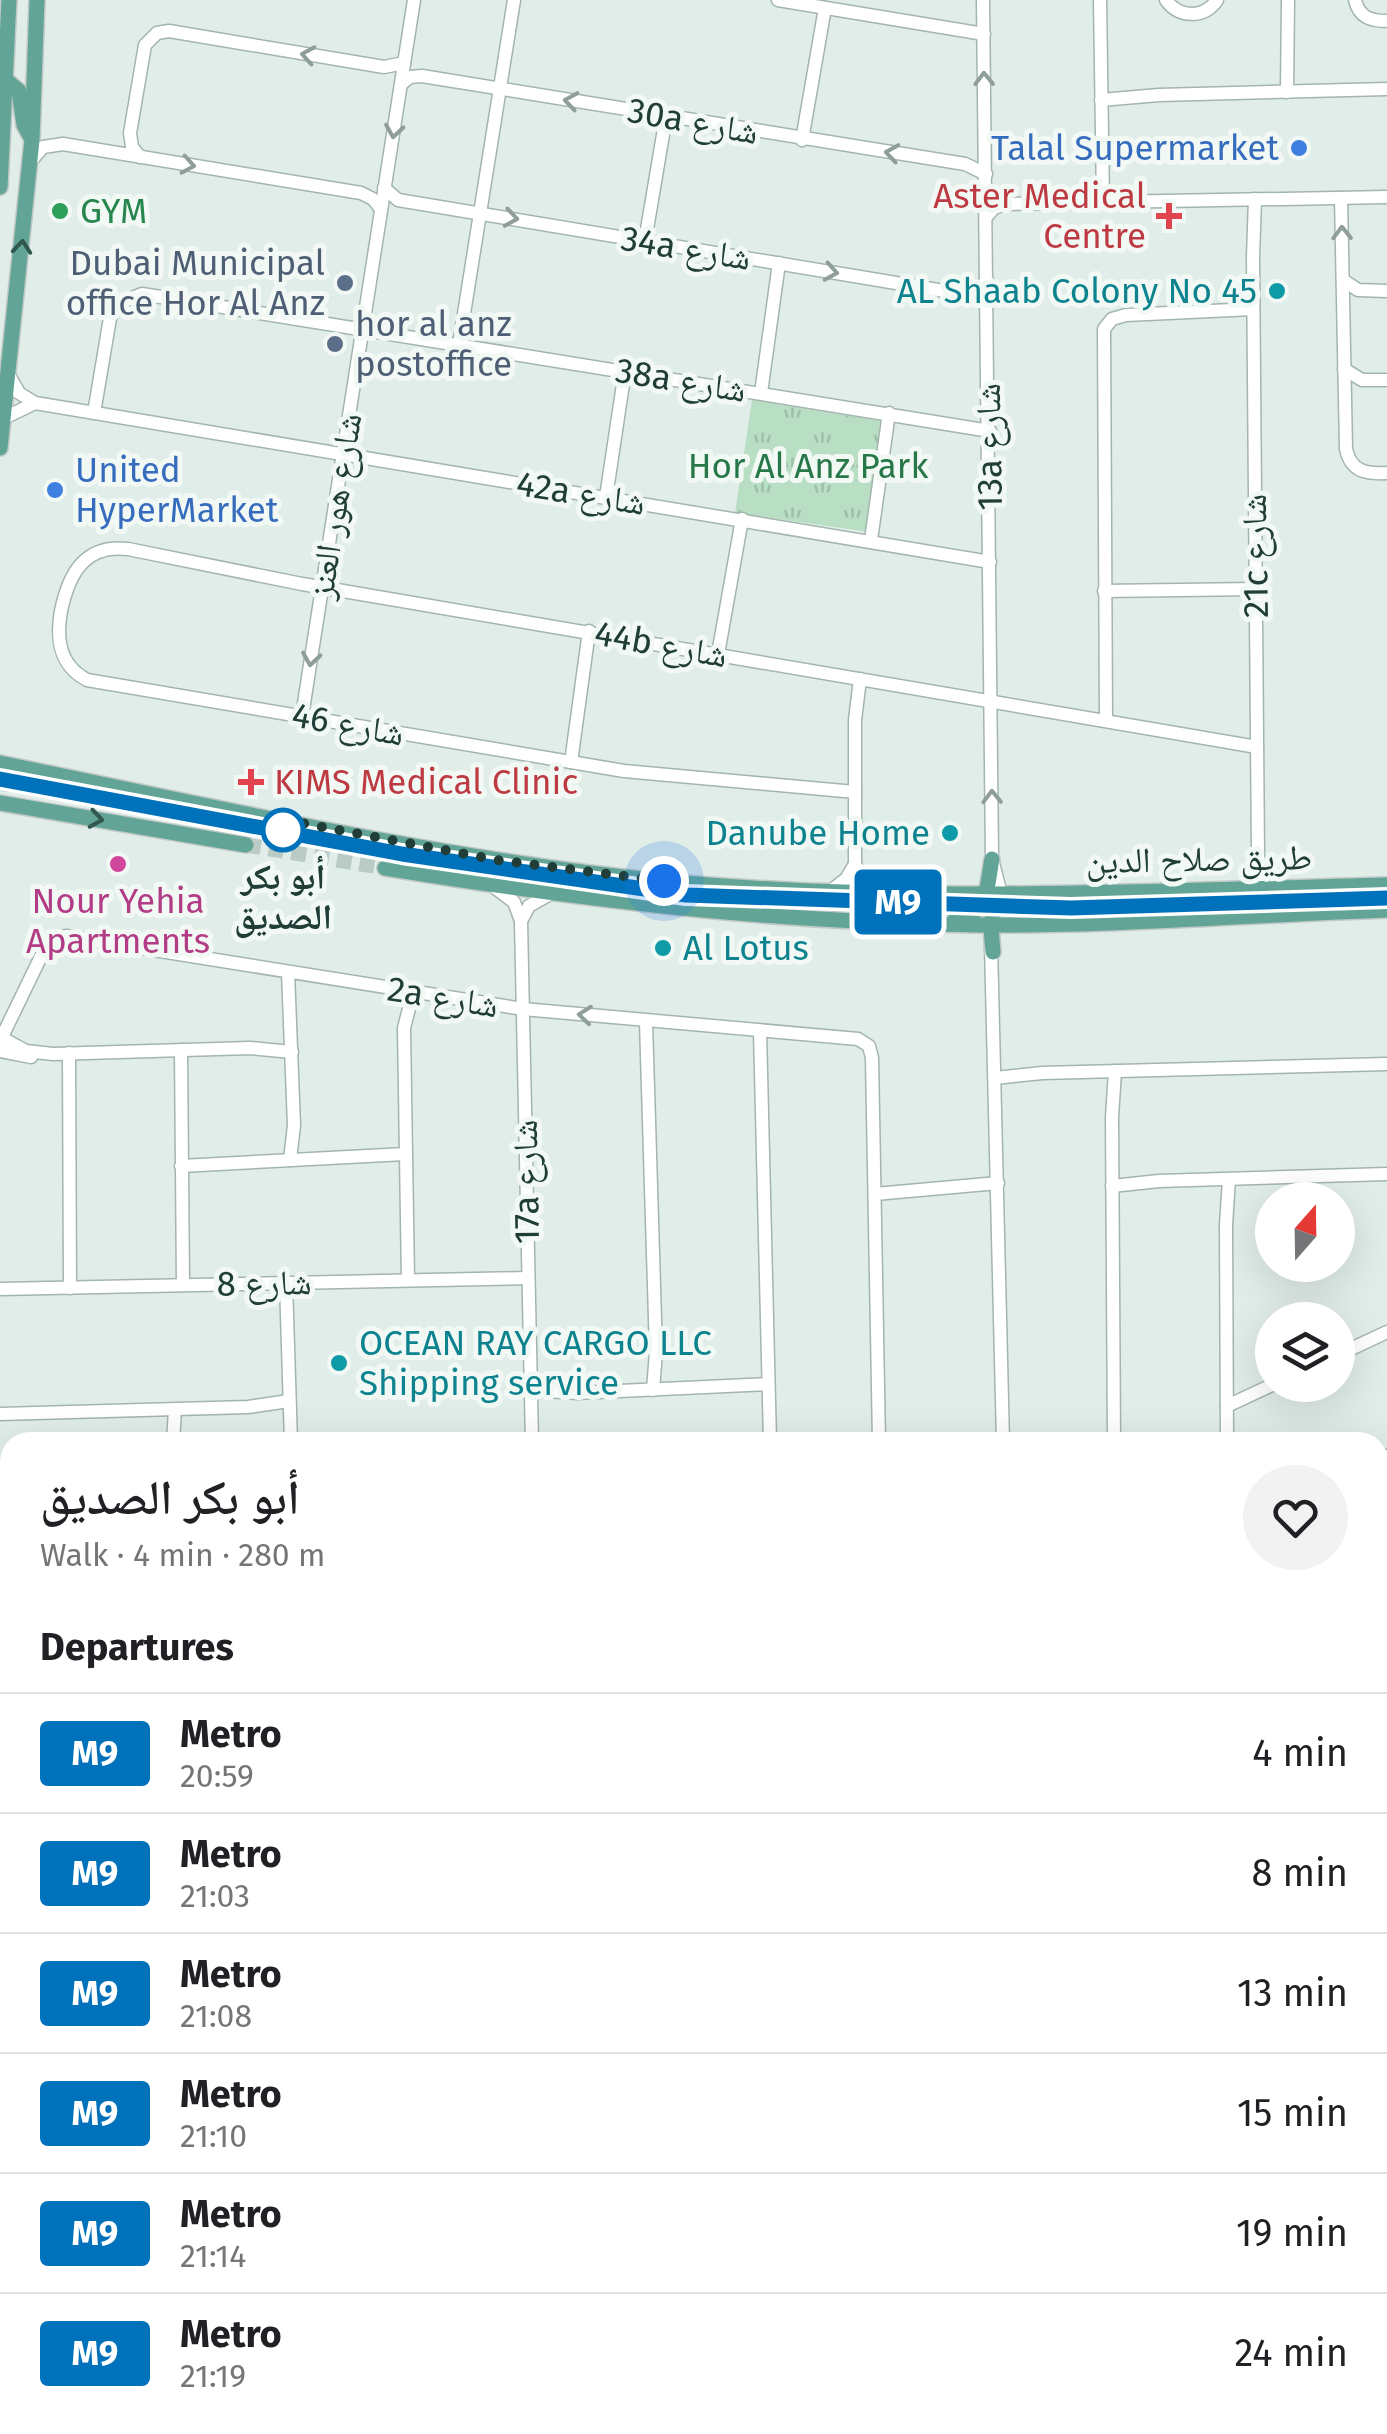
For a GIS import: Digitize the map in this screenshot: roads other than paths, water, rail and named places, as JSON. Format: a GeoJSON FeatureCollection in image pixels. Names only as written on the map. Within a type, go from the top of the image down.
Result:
{"type":"FeatureCollection","features":[{"type":"Feature","properties":{"kind":"main road"},"geometry":{"type":"LineString","coordinates":[[0,28],[8,0]]}},
{"type":"Feature","properties":{"kind":"main road"},"geometry":{"type":"LineString","coordinates":[[0,187],[8,0]]}},
{"type":"Feature","properties":{"kind":"main road"},"geometry":{"type":"LineString","coordinates":[[0,448],[32,140],[37,0]]}},
{"type":"Feature","properties":{"kind":"main road"},"geometry":{"type":"LineString","coordinates":[[3,79],[19,91],[24,124],[32,140]]}},
{"type":"Feature","properties":{"kind":"main road"},"geometry":{"type":"LineString","coordinates":[[4,761],[138,793]]}},
{"type":"Feature","properties":{"kind":"main road"},"geometry":{"type":"LineString","coordinates":[[0,782],[97,795],[138,793]]}},
{"type":"Feature","properties":{"kind":"main road","name":"طريق صلاح الدين"},"geometry":{"type":"LineString","coordinates":[[138,793],[552,868],[664,881],[1000,894],[1387,885]]}},
{"type":"Feature","properties":{"kind":"main road"},"geometry":{"type":"LineString","coordinates":[[0,803],[246,844]]}},
{"type":"Feature","properties":{"kind":"main road"},"geometry":{"type":"LineString","coordinates":[[0,814],[32,809]]}},
{"type":"Feature","properties":{"kind":"main road"},"geometry":{"type":"LineString","coordinates":[[992,859],[1000,894],[990,925],[993,952]]}},
{"type":"Feature","properties":{"kind":"main road","name":"طريق صلاح الدين"},"geometry":{"type":"LineString","coordinates":[[384,868],[699,912],[843,919],[990,925],[1387,910]]}},
{"type":"Feature","properties":{"kind":"main road"},"geometry":{"type":"LineString","coordinates":[[1063,893],[1075,878]]}},
{"type":"Feature","properties":{"kind":"main road"},"geometry":{"type":"LineString","coordinates":[[1084,921],[1112,910],[1252,906],[1261,899],[1262,888]]}},
{"type":"Feature","properties":{"kind":"main road"},"geometry":{"type":"LineString","coordinates":[[843,919],[864,913],[965,917],[1000,894]]}},
{"type":"Feature","properties":{"kind":"street","name":"شارع هور العنز"},"geometry":{"type":"LineString","coordinates":[[302,716],[414,0]]}},
{"type":"Feature","properties":{"kind":"street"},"geometry":{"type":"LineString","coordinates":[[459,344],[514,0]]}},
{"type":"Feature","properties":{"kind":"street"},"geometry":{"type":"LineString","coordinates":[[778,0],[984,34]]}},
{"type":"Feature","properties":{"kind":"street","name":"13a شارع"},"geometry":{"type":"LineString","coordinates":[[983,0],[992,859]]}},
{"type":"Feature","properties":{"kind":"street"},"geometry":{"type":"LineString","coordinates":[[1100,0],[1103,202]]}},
{"type":"Feature","properties":{"kind":"street"},"geometry":{"type":"LineString","coordinates":[[1166,0],[1173,10],[1187,14],[1206,12],[1217,0]]}},
{"type":"Feature","properties":{"kind":"street"},"geometry":{"type":"LineString","coordinates":[[1288,0],[1290,92]]}},
{"type":"Feature","properties":{"kind":"street"},"geometry":{"type":"LineString","coordinates":[[1354,0],[1366,18],[1387,21]]}},
{"type":"Feature","properties":{"kind":"street"},"geometry":{"type":"LineString","coordinates":[[802,140],[825,8]]}},
{"type":"Feature","properties":{"kind":"street"},"geometry":{"type":"LineString","coordinates":[[140,157],[132,147],[130,134],[145,45],[157,32],[384,68],[404,64]]}},
{"type":"Feature","properties":{"kind":"street","name":"30a شارع"},"geometry":{"type":"LineString","coordinates":[[401,84],[410,77],[422,76],[971,165],[986,174]]}},
{"type":"Feature","properties":{"kind":"street"},"geometry":{"type":"LineString","coordinates":[[1101,96],[1387,89]]}},
{"type":"Feature","properties":{"kind":"street"},"geometry":{"type":"LineString","coordinates":[[644,241],[666,117]]}},
{"type":"Feature","properties":{"kind":"street"},"geometry":{"type":"LineString","coordinates":[[30,162],[35,153],[53,143],[361,193],[373,198],[381,209]]}},
{"type":"Feature","properties":{"kind":"street","name":"34a شارع"},"geometry":{"type":"LineString","coordinates":[[384,188],[398,200],[962,294],[977,292],[987,280]]}},
{"type":"Feature","properties":{"kind":"street"},"geometry":{"type":"LineString","coordinates":[[986,193],[1005,204]]}},
{"type":"Feature","properties":{"kind":"street"},"geometry":{"type":"LineString","coordinates":[[986,217],[1005,204],[1387,197]]}},
{"type":"Feature","properties":{"kind":"street"},"geometry":{"type":"LineString","coordinates":[[1342,198],[1346,449],[1355,468],[1366,473],[1387,473]]}},
{"type":"Feature","properties":{"kind":"street","name":"21c شارع"},"geometry":{"type":"LineString","coordinates":[[1252,199],[1258,856],[1262,888]]}},
{"type":"Feature","properties":{"kind":"street"},"geometry":{"type":"LineString","coordinates":[[762,392],[779,263]]}},
{"type":"Feature","properties":{"kind":"street"},"geometry":{"type":"LineString","coordinates":[[1343,280],[1358,290],[1387,291]]}},
{"type":"Feature","properties":{"kind":"street","name":"38a شارع"},"geometry":{"type":"LineString","coordinates":[[94,413],[110,318],[127,298],[150,294],[990,428]]}},
{"type":"Feature","properties":{"kind":"street"},"geometry":{"type":"LineString","coordinates":[[1106,720],[1102,342],[1107,324],[1126,315],[1253,309]]}},
{"type":"Feature","properties":{"kind":"street"},"geometry":{"type":"LineString","coordinates":[[1344,369],[1362,380],[1387,380]]}},
{"type":"Feature","properties":{"kind":"street"},"geometry":{"type":"LineString","coordinates":[[606,497],[625,371]]}},
{"type":"Feature","properties":{"kind":"street"},"geometry":{"type":"LineString","coordinates":[[4,418],[35,403],[20,392],[10,377]]}},
{"type":"Feature","properties":{"kind":"street","name":"42a شارع"},"geometry":{"type":"LineString","coordinates":[[35,403],[990,559]]}},
{"type":"Feature","properties":{"kind":"street"},"geometry":{"type":"LineString","coordinates":[[871,540],[889,413]]}},
{"type":"Feature","properties":{"kind":"street"},"geometry":{"type":"LineString","coordinates":[[718,654],[742,520]]}},
{"type":"Feature","properties":{"kind":"street","name":"شارع 46"},"geometry":{"type":"LineString","coordinates":[[322,584],[105,549],[75,568],[69,578],[57,636],[63,655],[81,678],[650,774],[854,792]]}},
{"type":"Feature","properties":{"kind":"street","name":"44b شارع"},"geometry":{"type":"LineString","coordinates":[[322,584],[948,694],[1257,743]]}},
{"type":"Feature","properties":{"kind":"street"},"geometry":{"type":"LineString","coordinates":[[1104,590],[1256,589]]}},
{"type":"Feature","properties":{"kind":"street"},"geometry":{"type":"LineString","coordinates":[[571,762],[588,632]]}},
{"type":"Feature","properties":{"kind":"street"},"geometry":{"type":"LineString","coordinates":[[856,678],[854,864],[863,882],[880,892]]}},
{"type":"Feature","properties":{"kind":"street"},"geometry":{"type":"LineString","coordinates":[[1236,888],[1250,874],[1258,856]]}},
{"type":"Feature","properties":{"kind":"street"},"geometry":{"type":"LineString","coordinates":[[832,890],[846,879],[854,864]]}},
{"type":"Feature","properties":{"kind":"street"},"geometry":{"type":"LineString","coordinates":[[490,885],[507,895],[521,921],[535,900],[550,894]]}},
{"type":"Feature","properties":{"kind":"street","name":"17a شارع"},"geometry":{"type":"LineString","coordinates":[[521,921],[532,1432]]}},
{"type":"Feature","properties":{"kind":"street"},"geometry":{"type":"LineString","coordinates":[[966,924],[984,934],[993,952],[1003,1432]]}},
{"type":"Feature","properties":{"kind":"street"},"geometry":{"type":"LineString","coordinates":[[993,952],[1005,931],[1019,924]]}},
{"type":"Feature","properties":{"kind":"street","name":"2a شارع"},"geometry":{"type":"LineString","coordinates":[[1,1043],[43,951],[52,940],[66,936],[523,1009],[852,1038],[864,1042],[871,1052],[875,1190]]}},
{"type":"Feature","properties":{"kind":"street"},"geometry":{"type":"LineString","coordinates":[[292,973],[295,1160]]}},
{"type":"Feature","properties":{"kind":"street"},"geometry":{"type":"LineString","coordinates":[[408,992],[404,1028],[408,1280]]}},
{"type":"Feature","properties":{"kind":"street"},"geometry":{"type":"LineString","coordinates":[[651,1023],[658,1390]]}},
{"type":"Feature","properties":{"kind":"street"},"geometry":{"type":"LineString","coordinates":[[764,1031],[770,1432]]}},
{"type":"Feature","properties":{"kind":"street"},"geometry":{"type":"LineString","coordinates":[[1,1043],[26,1051],[61,1053],[292,1047]]}},
{"type":"Feature","properties":{"kind":"street"},"geometry":{"type":"LineString","coordinates":[[176,1050],[183,1285]]}},
{"type":"Feature","properties":{"kind":"street"},"geometry":{"type":"LineString","coordinates":[[61,1053],[67,1092],[70,1288]]}},
{"type":"Feature","properties":{"kind":"street"},"geometry":{"type":"LineString","coordinates":[[996,1074],[1387,1064]]}},
{"type":"Feature","properties":{"kind":"street"},"geometry":{"type":"LineString","coordinates":[[1111,1071],[1114,1432]]}},
{"type":"Feature","properties":{"kind":"street"},"geometry":{"type":"LineString","coordinates":[[180,1162],[405,1158]]}},
{"type":"Feature","properties":{"kind":"street"},"geometry":{"type":"LineString","coordinates":[[1112,1182],[1387,1174]]}},
{"type":"Feature","properties":{"kind":"street"},"geometry":{"type":"LineString","coordinates":[[1225,1179],[1227,1432]]}},
{"type":"Feature","properties":{"kind":"street"},"geometry":{"type":"LineString","coordinates":[[880,1432],[875,1190],[998,1187]]}},
{"type":"Feature","properties":{"kind":"street","name":"شارع 8"},"geometry":{"type":"LineString","coordinates":[[0,1289],[528,1278]]}},
{"type":"Feature","properties":{"kind":"street"},"geometry":{"type":"LineString","coordinates":[[286,1283],[290,1432]]}},
{"type":"Feature","properties":{"kind":"street"},"geometry":{"type":"LineString","coordinates":[[1355,1347],[1387,1332]]}},
{"type":"Feature","properties":{"kind":"street"},"geometry":{"type":"LineString","coordinates":[[531,1394],[769,1388]]}},
{"type":"Feature","properties":{"kind":"street"},"geometry":{"type":"LineString","coordinates":[[1227,1400],[1255,1391]]}},
{"type":"Feature","properties":{"kind":"street"},"geometry":{"type":"LineString","coordinates":[[0,1414],[289,1406]]}},
{"type":"Feature","properties":{"kind":"street"},"geometry":{"type":"LineString","coordinates":[[170,1410],[171,1432]]}},
{"type":"Feature","properties":{"kind":"tunnel"},"geometry":{"type":"LineString","coordinates":[[246,845],[385,868]]}},
{"type":"Feature","properties":{"kind":"railway"},"geometry":{"type":"LineString","coordinates":[[0,779],[402,855],[686,895],[1071,908],[1387,898]]}},
{"type":"Feature","properties":{"kind":"metro line","name":"M9"},"geometry":{"type":"LineString","coordinates":[[0,779],[402,854],[686,895],[1071,908],[1387,898]]}},
{"type":"Feature","properties":{"kind":"place","name":"Talal Supermarket"},"geometry":{"type":"Point","coordinates":[1299,148]}},
{"type":"Feature","properties":{"kind":"place","name":"GYM"},"geometry":{"type":"Point","coordinates":[60,211]}},
{"type":"Feature","properties":{"kind":"place","name":"Aster Medical Centre"},"geometry":{"type":"Point","coordinates":[1169,216]}},
{"type":"Feature","properties":{"kind":"place","name":"Dubai Municipal office Hor Al Anz"},"geometry":{"type":"Point","coordinates":[345,283]}},
{"type":"Feature","properties":{"kind":"place","name":"AL Shaab Colony No 45"},"geometry":{"type":"Point","coordinates":[1277,291]}},
{"type":"Feature","properties":{"kind":"place","name":"hor al anz postoffice"},"geometry":{"type":"Point","coordinates":[335,344]}},
{"type":"Feature","properties":{"kind":"place","name":"United HyperMarket"},"geometry":{"type":"Point","coordinates":[55,490]}},
{"type":"Feature","properties":{"kind":"place","name":"KIMS Medical Clinic"},"geometry":{"type":"Point","coordinates":[251,782]}},
{"type":"Feature","properties":{"kind":"place","name":"أبو بكر الصديق"},"geometry":{"type":"Point","coordinates":[283,830]}},
{"type":"Feature","properties":{"kind":"place","name":"Danube Home"},"geometry":{"type":"Point","coordinates":[950,833]}},
{"type":"Feature","properties":{"kind":"place","name":"Nour Yehia Apartments"},"geometry":{"type":"Point","coordinates":[118,864]}},
{"type":"Feature","properties":{"kind":"place","name":"Al Lotus"},"geometry":{"type":"Point","coordinates":[663,948]}},
{"type":"Feature","properties":{"kind":"place","name":"OCEAN RAY CARGO LLC Shipping service"},"geometry":{"type":"Point","coordinates":[339,1363]}},
{"type":"Feature","properties":{"kind":"park label","name":"Hor Al Anz Park"},"geometry":{"type":"Point","coordinates":[808,466]}}]}
